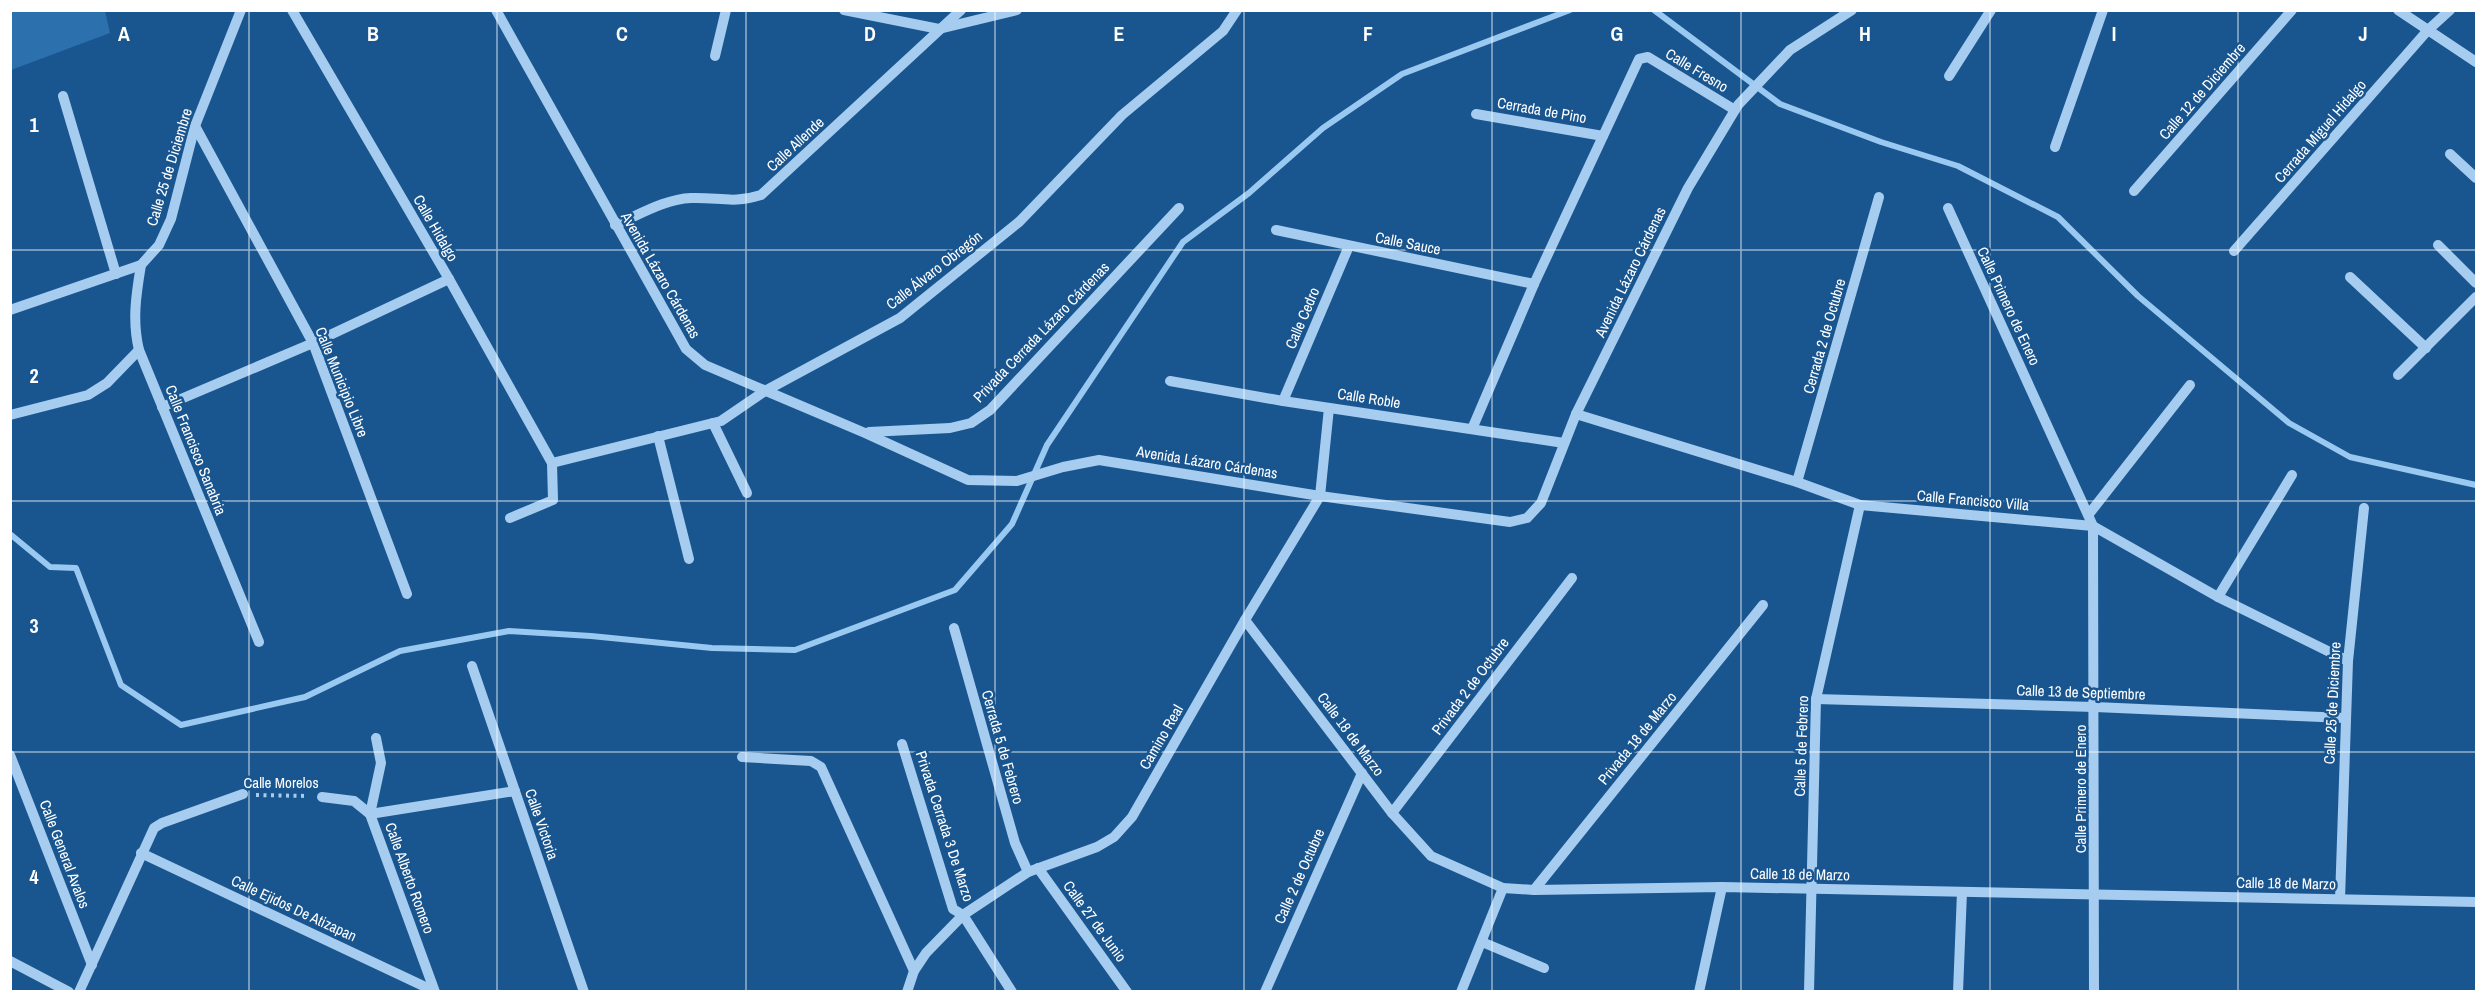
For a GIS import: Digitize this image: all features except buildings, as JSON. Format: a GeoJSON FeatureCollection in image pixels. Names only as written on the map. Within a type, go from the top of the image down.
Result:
{"type":"FeatureCollection","features":[{"type":"Feature","properties":{"kind":"street","name":"Calle 25 de Diciembre"},"geometry":{"type":"LineString","coordinates":[[10,309],[141,265],[159,245],[171,219],[195,126],[241,10]]}},
{"type":"Feature","properties":{"kind":"street","name":"Calle Hidalgo"},"geometry":{"type":"LineString","coordinates":[[292,10],[449,279],[552,462]]}},
{"type":"Feature","properties":{"kind":"street","name":"Avenida Lázaro Cárdenas"},"geometry":{"type":"LineString","coordinates":[[496,10],[686,349],[705,365],[968,480],[1017,481],[1063,467],[1099,460],[1320,496],[1510,522],[1527,518],[1540,503],[1576,414],[1688,188],[1736,108],[1790,50],[1852,10]]}},
{"type":"Feature","properties":{"kind":"street"},"geometry":{"type":"LineString","coordinates":[[715,56],[726,10]]}},
{"type":"Feature","properties":{"kind":"street"},"geometry":{"type":"LineString","coordinates":[[844,10],[939,29],[1017,10]]}},
{"type":"Feature","properties":{"kind":"street","name":"Calle Allende"},"geometry":{"type":"LineString","coordinates":[[615,225],[673,201],[691,198],[741,202],[761,195],[961,10]]}},
{"type":"Feature","properties":{"kind":"street","name":"Calle Álvaro Obregón"},"geometry":{"type":"LineString","coordinates":[[552,462],[721,422],[765,391],[900,318],[1018,222],[1122,115],[1222,31],[1237,10]]}},
{"type":"Feature","properties":{"kind":"street"},"geometry":{"type":"LineString","coordinates":[[1948,76],[1991,10]]}},
{"type":"Feature","properties":{"kind":"street"},"geometry":{"type":"LineString","coordinates":[[2055,147],[2103,10]]}},
{"type":"Feature","properties":{"kind":"street","name":"Calle 12 de Diciembre"},"geometry":{"type":"LineString","coordinates":[[2134,191],[2292,10]]}},
{"type":"Feature","properties":{"kind":"street"},"geometry":{"type":"LineString","coordinates":[[2398,10],[2476,62]]}},
{"type":"Feature","properties":{"kind":"street","name":"Cerrada Miguel Hidalgo"},"geometry":{"type":"LineString","coordinates":[[2234,251],[2428,30],[2450,10]]}},
{"type":"Feature","properties":{"kind":"street","name":"Calle Fresno"},"geometry":{"type":"LineString","coordinates":[[1603,136],[1642,57],[1647,57],[1736,108]]}},
{"type":"Feature","properties":{"kind":"street"},"geometry":{"type":"LineString","coordinates":[[63,96],[116,274]]}},
{"type":"Feature","properties":{"kind":"street","name":"Cerrada de Pino"},"geometry":{"type":"LineString","coordinates":[[1476,114],[1603,136]]}},
{"type":"Feature","properties":{"kind":"street","name":"Calle Municipio Libre"},"geometry":{"type":"LineString","coordinates":[[195,126],[313,343],[407,594]]}},
{"type":"Feature","properties":{"kind":"street"},"geometry":{"type":"LineString","coordinates":[[1472,429],[1533,284],[1603,136]]}},
{"type":"Feature","properties":{"kind":"street"},"geometry":{"type":"LineString","coordinates":[[2450,153],[2476,178]]}},
{"type":"Feature","properties":{"kind":"street","name":"Cerrada 2 de Octubre"},"geometry":{"type":"LineString","coordinates":[[1797,483],[1879,197]]}},
{"type":"Feature","properties":{"kind":"street","name":"Privada Cerrada Lázaro Cárdenas"},"geometry":{"type":"LineString","coordinates":[[865,433],[950,428],[971,423],[990,410],[1179,208]]}},
{"type":"Feature","properties":{"kind":"street","name":"Calle Primero de Enero"},"geometry":{"type":"LineString","coordinates":[[1948,208],[2093,526],[2094,992]]}},
{"type":"Feature","properties":{"kind":"street","name":"Calle Sauce"},"geometry":{"type":"LineString","coordinates":[[1276,230],[1533,284]]}},
{"type":"Feature","properties":{"kind":"street"},"geometry":{"type":"LineString","coordinates":[[2438,245],[2476,283]]}},
{"type":"Feature","properties":{"kind":"street","name":"Calle Cedro"},"geometry":{"type":"LineString","coordinates":[[1283,401],[1349,246]]}},
{"type":"Feature","properties":{"kind":"street","name":"Calle Francisco Sanabria"},"geometry":{"type":"LineString","coordinates":[[141,265],[134,312],[134,332],[139,350],[259,642]]}},
{"type":"Feature","properties":{"kind":"street"},"geometry":{"type":"LineString","coordinates":[[2350,277],[2426,348]]}},
{"type":"Feature","properties":{"kind":"street"},"geometry":{"type":"LineString","coordinates":[[162,407],[313,343],[449,279]]}},
{"type":"Feature","properties":{"kind":"street"},"geometry":{"type":"LineString","coordinates":[[2398,375],[2476,297]]}},
{"type":"Feature","properties":{"kind":"street"},"geometry":{"type":"LineString","coordinates":[[10,415],[88,395],[107,383],[139,350]]}},
{"type":"Feature","properties":{"kind":"street","name":"Calle Roble"},"geometry":{"type":"LineString","coordinates":[[1170,381],[1283,401],[1564,443]]}},
{"type":"Feature","properties":{"kind":"street"},"geometry":{"type":"LineString","coordinates":[[2089,514],[2190,385]]}},
{"type":"Feature","properties":{"kind":"street","name":"Camino Real"},"geometry":{"type":"LineString","coordinates":[[907,992],[914,971],[926,953],[963,915],[1033,870],[1097,847],[1114,837],[1132,817],[1245,620],[1320,496],[1329,408]]}},
{"type":"Feature","properties":{"kind":"street","name":"Calle Francisco Villa"},"geometry":{"type":"LineString","coordinates":[[1576,414],[1860,505],[2093,526],[2218,597],[2348,661]]}},
{"type":"Feature","properties":{"kind":"street"},"geometry":{"type":"LineString","coordinates":[[713,423],[747,493]]}},
{"type":"Feature","properties":{"kind":"street"},"geometry":{"type":"LineString","coordinates":[[658,436],[689,559]]}},
{"type":"Feature","properties":{"kind":"street"},"geometry":{"type":"LineString","coordinates":[[510,518],[553,501],[552,462]]}},
{"type":"Feature","properties":{"kind":"street"},"geometry":{"type":"LineString","coordinates":[[2218,597],[2292,475]]}},
{"type":"Feature","properties":{"kind":"street","name":"Calle 5 de Febrero"},"geometry":{"type":"LineString","coordinates":[[1809,992],[1816,699],[1860,505]]}},
{"type":"Feature","properties":{"kind":"street","name":"Calle 25 de Diciembre"},"geometry":{"type":"LineString","coordinates":[[2340,899],[2348,661],[2364,508]]}},
{"type":"Feature","properties":{"kind":"street","name":"Privada 2 de Octubre"},"geometry":{"type":"LineString","coordinates":[[1392,813],[1572,578]]}},
{"type":"Feature","properties":{"kind":"street","name":"Privada 18 de Marzo"},"geometry":{"type":"LineString","coordinates":[[1534,890],[1763,605]]}},
{"type":"Feature","properties":{"kind":"street","name":"Calle 18 de Marzo"},"geometry":{"type":"LineString","coordinates":[[1245,620],[1392,813],[1431,856],[1503,888],[1534,890],[1722,887],[2476,902]]}},
{"type":"Feature","properties":{"kind":"street","name":"Cerrada 5 de Febrero"},"geometry":{"type":"LineString","coordinates":[[954,628],[1015,843],[1033,870]]}},
{"type":"Feature","properties":{"kind":"street","name":"Calle Victoria"},"geometry":{"type":"LineString","coordinates":[[472,666],[584,992]]}},
{"type":"Feature","properties":{"kind":"street","name":"Calle 13 de Septiembre"},"geometry":{"type":"LineString","coordinates":[[1816,699],[2095,707],[2345,718]]}},
{"type":"Feature","properties":{"kind":"street","name":"Calle Alberto Romero"},"geometry":{"type":"LineString","coordinates":[[376,738],[381,763],[370,814],[435,991]]}},
{"type":"Feature","properties":{"kind":"street","name":"Privada Cerrada 3 De Marzo"},"geometry":{"type":"LineString","coordinates":[[902,744],[953,909],[963,915],[1012,992]]}},
{"type":"Feature","properties":{"kind":"street","name":"Calle General Avalos"},"geometry":{"type":"LineString","coordinates":[[10,754],[15,780],[92,965]]}},
{"type":"Feature","properties":{"kind":"street"},"geometry":{"type":"LineString","coordinates":[[742,757],[811,761],[821,767],[914,971]]}},
{"type":"Feature","properties":{"kind":"street","name":"Calle 2 de Octubre"},"geometry":{"type":"LineString","coordinates":[[1265,992],[1362,773]]}},
{"type":"Feature","properties":{"kind":"street"},"geometry":{"type":"LineString","coordinates":[[370,814],[515,791]]}},
{"type":"Feature","properties":{"kind":"street","name":"Calle Morelos"},"geometry":{"type":"LineString","coordinates":[[79,992],[154,828],[162,823],[243,794]]}},
{"type":"Feature","properties":{"kind":"street","name":"Calle Morelos"},"geometry":{"type":"LineString","coordinates":[[322,797],[354,801],[370,814]]}},
{"type":"Feature","properties":{"kind":"street","name":"Calle Ejidos De Atizapan"},"geometry":{"type":"LineString","coordinates":[[141,853],[435,991]]}},
{"type":"Feature","properties":{"kind":"street","name":"Calle 27 de Junio"},"geometry":{"type":"LineString","coordinates":[[1033,870],[1127,992]]}},
{"type":"Feature","properties":{"kind":"street"},"geometry":{"type":"LineString","coordinates":[[1699,992],[1722,887]]}},
{"type":"Feature","properties":{"kind":"street"},"geometry":{"type":"LineString","coordinates":[[1461,992],[1503,888]]}},
{"type":"Feature","properties":{"kind":"street"},"geometry":{"type":"LineString","coordinates":[[1958,992],[1962,892]]}},
{"type":"Feature","properties":{"kind":"street"},"geometry":{"type":"LineString","coordinates":[[1482,942],[1544,968]]}},
{"type":"Feature","properties":{"kind":"street"},"geometry":{"type":"LineString","coordinates":[[10,961],[69,992]]}},
{"type":"Feature","properties":{"kind":"path","name":"Calle Morelos"},"geometry":{"type":"LineString","coordinates":[[243,794],[322,797]]}},
{"type":"Feature","properties":{"kind":"shaded area"},"geometry":{"type":"Polygon","coordinates":[[[11,10],[105,11],[110,33],[11,70],[11,10]]]}},
{"type":"Feature","properties":{"kind":"waterway"},"geometry":{"type":"LineString","coordinates":[[10,534],[50,567],[76,568],[121,685],[181,725],[305,697],[400,651],[509,631],[591,636],[712,648],[795,650],[955,590],[1012,524],[1047,445],[1183,242],[1249,193],[1323,128],[1402,74],[1570,10]]}},
{"type":"Feature","properties":{"kind":"waterway"},"geometry":{"type":"LineString","coordinates":[[1654,10],[1780,104],[1881,142],[1958,166],[2058,217],[2138,296],[2289,423],[2350,457],[2476,485]]}}]}
